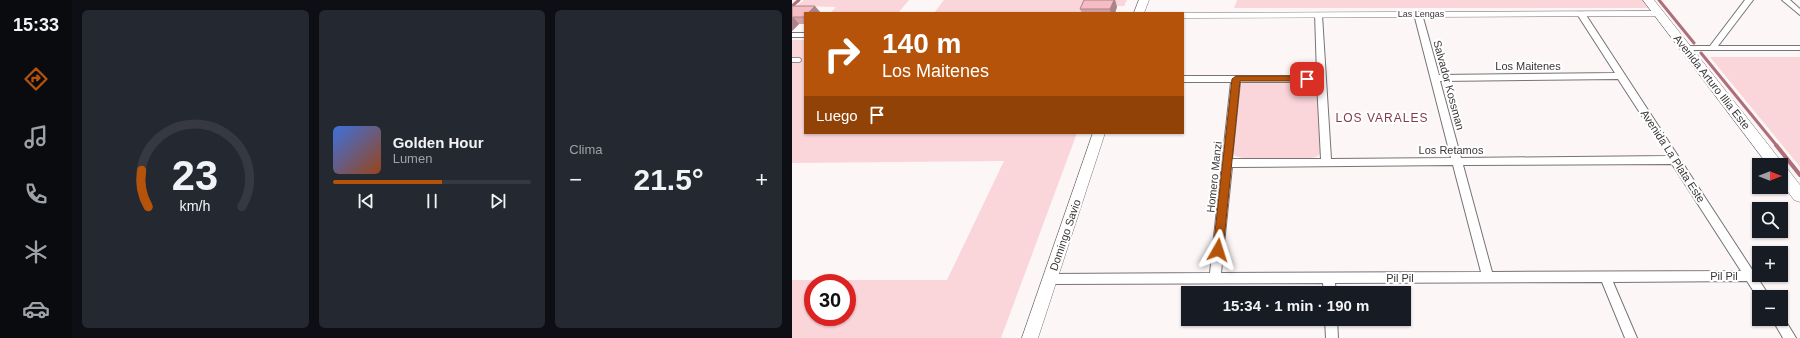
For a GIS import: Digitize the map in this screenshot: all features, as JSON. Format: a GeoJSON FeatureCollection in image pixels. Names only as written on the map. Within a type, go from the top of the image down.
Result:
{"type":"FeatureCollection","features":[{"type":"Feature","properties":{"kind":"main road","name":"Avenida Arturo Illia Este"},"geometry":{"type":"LineString","coordinates":[[1648,0],[1771,158]]}},
{"type":"Feature","properties":{"kind":"main road"},"geometry":{"type":"LineString","coordinates":[[1788,180],[1800,196]]}},
{"type":"Feature","properties":{"kind":"street"},"geometry":{"type":"LineString","coordinates":[[1139,12],[1144,0]]}},
{"type":"Feature","properties":{"kind":"street"},"geometry":{"type":"LineString","coordinates":[[1712,48],[1749,0]]}},
{"type":"Feature","properties":{"kind":"street"},"geometry":{"type":"LineString","coordinates":[[1786,0],[1800,13]]}},
{"type":"Feature","properties":{"kind":"street"},"geometry":{"type":"LineString","coordinates":[[1318,14],[1326,162]]}},
{"type":"Feature","properties":{"kind":"street","name":"Salvador Kossman"},"geometry":{"type":"LineString","coordinates":[[1418,14],[1488,277]]}},
{"type":"Feature","properties":{"kind":"street","name":"Avenida La Plata Este"},"geometry":{"type":"LineString","coordinates":[[1581,14],[1759,290]]}},
{"type":"Feature","properties":{"kind":"street","name":"Las Lengas"},"geometry":{"type":"LineString","coordinates":[[1184,15],[1659,14]]}},
{"type":"Feature","properties":{"kind":"street"},"geometry":{"type":"LineString","coordinates":[[792,35],[804,35]]}},
{"type":"Feature","properties":{"kind":"street"},"geometry":{"type":"LineString","coordinates":[[1685,48],[1800,48]]}},
{"type":"Feature","properties":{"kind":"street","name":"Los Maitenes"},"geometry":{"type":"LineString","coordinates":[[1434,78],[1621,76]]}},
{"type":"Feature","properties":{"kind":"street"},"geometry":{"type":"LineString","coordinates":[[1184,79],[1321,79]]}},
{"type":"Feature","properties":{"kind":"street","name":"Homero Manzi"},"geometry":{"type":"LineString","coordinates":[[1215,278],[1236,79]]}},
{"type":"Feature","properties":{"kind":"street","name":"Domingo Savio"},"geometry":{"type":"LineString","coordinates":[[1030,338],[1099,134]]}},
{"type":"Feature","properties":{"kind":"street","name":"Los Retamos"},"geometry":{"type":"LineString","coordinates":[[1227,163],[1676,160]]}},
{"type":"Feature","properties":{"kind":"street"},"geometry":{"type":"LineString","coordinates":[[1605,276],[1631,338]]}},
{"type":"Feature","properties":{"kind":"street","name":"Pil Pil"},"geometry":{"type":"LineString","coordinates":[[1050,279],[1750,276]]}},
{"type":"Feature","properties":{"kind":"street"},"geometry":{"type":"LineString","coordinates":[[1329,278],[1330,286]]}},
{"type":"Feature","properties":{"kind":"street"},"geometry":{"type":"LineString","coordinates":[[1331,326],[1332,338]]}},
{"type":"Feature","properties":{"kind":"street"},"geometry":{"type":"LineString","coordinates":[[1782,326],[1790,338]]}},
{"type":"Feature","properties":{"kind":"lane"},"geometry":{"type":"LineString","coordinates":[[792,60],[799,60]]}},
{"type":"Feature","properties":{"kind":"shaded area"},"geometry":{"type":"Polygon","coordinates":[[[804,0],[909,0],[899,12],[831,12],[836,7],[797,6],[804,0]]]}},
{"type":"Feature","properties":{"kind":"shaded area"},"geometry":{"type":"Polygon","coordinates":[[[944,0],[1127,0],[1124,6],[1086,6],[1083,12],[935,12],[944,0]]]}},
{"type":"Feature","properties":{"kind":"shaded area"},"geometry":{"type":"Polygon","coordinates":[[[1237,0],[1642,0],[1649,8],[1234,8],[1237,0]]]}},
{"type":"Feature","properties":{"kind":"shaded area"},"geometry":{"type":"Polygon","coordinates":[[[792,40],[804,40],[804,134],[1077,134],[1001,338],[792,338],[792,280],[804,280],[804,326],[856,326],[856,280],[947,280],[1004,161],[792,163],[792,40]]]}},
{"type":"Feature","properties":{"kind":"shaded area"},"geometry":{"type":"Polygon","coordinates":[[[1710,57],[1800,57],[1800,167],[1710,57]]]}},
{"type":"Feature","properties":{"kind":"shaded area"},"geometry":{"type":"Polygon","coordinates":[[[1246,81],[1313,82],[1317,84],[1321,152],[1318,156],[1313,158],[1243,158],[1235,156],[1233,152],[1239,87],[1246,81]]]}},
{"type":"Feature","properties":{"kind":"building"},"geometry":{"type":"Polygon","coordinates":[[[1084,0],[1114,0],[1110,9],[1080,9],[1084,0]]]}},
{"type":"Feature","properties":{"kind":"building"},"geometry":{"type":"Polygon","coordinates":[[[792,6],[815,6],[809,12],[804,12],[804,17],[792,18],[792,6]]]}},
{"type":"Feature","properties":{"kind":"waterway"},"geometry":{"type":"LineString","coordinates":[[792,6],[799,0]]}},
{"type":"Feature","properties":{"kind":"waterway"},"geometry":{"type":"LineString","coordinates":[[1659,0],[1694,43]]}},
{"type":"Feature","properties":{"kind":"waterway"},"geometry":{"type":"LineString","coordinates":[[1701,53],[1777,146]]}},
{"type":"Feature","properties":{"kind":"waterway"},"geometry":{"type":"LineString","coordinates":[[1776,145],[1800,175]]}},
{"type":"Feature","properties":{"kind":"district","name":"LOS VARALES"},"geometry":{"type":"Point","coordinates":[1382,118]}},
{"type":"Feature","properties":{"kind":"route"},"geometry":{"type":"LineString","coordinates":[[1218,250],[1236,79],[1307,79]]}}]}
